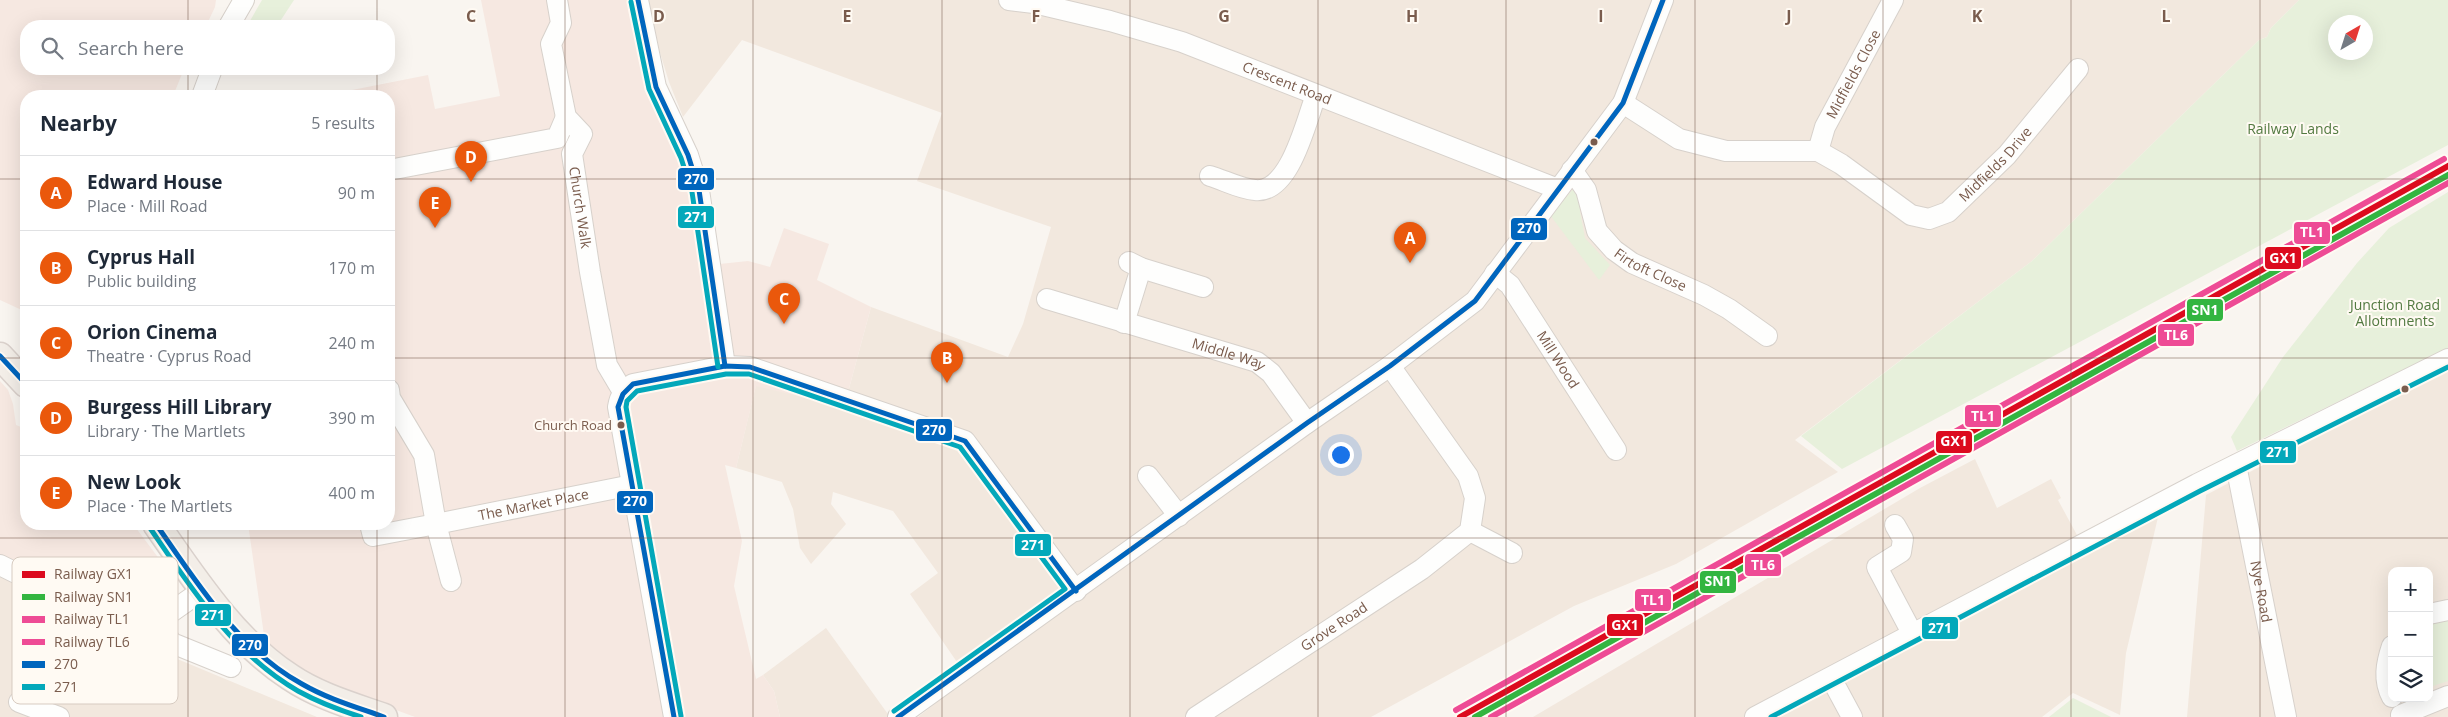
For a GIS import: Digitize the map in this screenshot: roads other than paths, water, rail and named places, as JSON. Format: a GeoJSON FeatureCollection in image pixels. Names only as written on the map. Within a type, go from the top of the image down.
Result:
{"type":"FeatureCollection","features":[{"type":"Feature","properties":{"kind":"main road"},"geometry":{"type":"LineString","coordinates":[[0,344],[20,353]]}},
{"type":"Feature","properties":{"kind":"main road"},"geometry":{"type":"LineString","coordinates":[[0,356],[20,379]]}},
{"type":"Feature","properties":{"kind":"main road"},"geometry":{"type":"LineString","coordinates":[[160,530],[204,589],[255,651],[291,678],[334,699],[384,717]]}},
{"type":"Feature","properties":{"kind":"street"},"geometry":{"type":"LineString","coordinates":[[232,20],[244,0]]}},
{"type":"Feature","properties":{"kind":"street","name":"Church Walk"},"geometry":{"type":"LineString","coordinates":[[557,0],[560,23],[551,44],[566,117],[582,134],[572,154],[607,364],[623,392]]}},
{"type":"Feature","properties":{"kind":"street"},"geometry":{"type":"LineString","coordinates":[[638,0],[656,87],[688,155],[699,190],[725,366]]}},
{"type":"Feature","properties":{"kind":"street","name":"Crescent Road"},"geometry":{"type":"LineString","coordinates":[[1009,0],[1034,3],[1110,21],[1182,42],[1558,189]]}},
{"type":"Feature","properties":{"kind":"street"},"geometry":{"type":"LineString","coordinates":[[898,717],[1076,591],[1307,423],[1390,366],[1476,301],[1623,103],[1663,0]]}},
{"type":"Feature","properties":{"kind":"street","name":"Midfields Close"},"geometry":{"type":"LineString","coordinates":[[1818,151],[1825,127],[1893,0]]}},
{"type":"Feature","properties":{"kind":"street","name":"Midfields Drive"},"geometry":{"type":"LineString","coordinates":[[1623,103],[1680,139],[1726,151],[1818,151],[1841,164],[1911,215],[1923,218],[1936,218],[1953,208],[2007,154],[2078,69]]}},
{"type":"Feature","properties":{"kind":"street"},"geometry":{"type":"LineString","coordinates":[[204,90],[210,75]]}},
{"type":"Feature","properties":{"kind":"street"},"geometry":{"type":"LineString","coordinates":[[1210,176],[1255,191],[1271,187],[1281,179],[1289,168],[1316,95]]}},
{"type":"Feature","properties":{"kind":"street"},"geometry":{"type":"LineString","coordinates":[[557,138],[566,117]]}},
{"type":"Feature","properties":{"kind":"street"},"geometry":{"type":"LineString","coordinates":[[557,138],[572,154]]}},
{"type":"Feature","properties":{"kind":"street"},"geometry":{"type":"LineString","coordinates":[[395,169],[557,138]]}},
{"type":"Feature","properties":{"kind":"street","name":"Firtoft Close"},"geometry":{"type":"LineString","coordinates":[[1572,170],[1586,190],[1597,231],[1614,250],[1632,262],[1721,304],[1767,336]]}},
{"type":"Feature","properties":{"kind":"street"},"geometry":{"type":"LineString","coordinates":[[1124,323],[1135,265],[1203,287]]}},
{"type":"Feature","properties":{"kind":"street","name":"Mill Wood"},"geometry":{"type":"LineString","coordinates":[[1495,273],[1510,285],[1616,450]]}},
{"type":"Feature","properties":{"kind":"street","name":"Middle Way"},"geometry":{"type":"LineString","coordinates":[[1046,299],[1257,362],[1272,373],[1307,423]]}},
{"type":"Feature","properties":{"kind":"street"},"geometry":{"type":"LineString","coordinates":[[1755,717],[1912,633],[2236,465],[2448,359]]}},
{"type":"Feature","properties":{"kind":"street"},"geometry":{"type":"LineString","coordinates":[[674,717],[618,408],[623,392],[633,384],[725,366],[750,367],[965,442],[1076,591]]}},
{"type":"Feature","properties":{"kind":"street"},"geometry":{"type":"LineString","coordinates":[[1390,366],[1468,476],[1475,498],[1470,531],[1512,553]]}},
{"type":"Feature","properties":{"kind":"street"},"geometry":{"type":"LineString","coordinates":[[395,406],[424,455],[436,524],[451,581]]}},
{"type":"Feature","properties":{"kind":"street","name":"Nye Road"},"geometry":{"type":"LineString","coordinates":[[2236,465],[2286,717]]}},
{"type":"Feature","properties":{"kind":"street"},"geometry":{"type":"LineString","coordinates":[[1148,476],[1179,516]]}},
{"type":"Feature","properties":{"kind":"street","name":"The Market Place"},"geometry":{"type":"LineString","coordinates":[[372,530],[373,536],[632,485]]}},
{"type":"Feature","properties":{"kind":"street"},"geometry":{"type":"LineString","coordinates":[[1895,525],[1903,539],[1900,552],[1870,571],[1912,633]]}},
{"type":"Feature","properties":{"kind":"street","name":"Grove Road"},"geometry":{"type":"LineString","coordinates":[[1196,717],[1422,569],[1470,531]]}},
{"type":"Feature","properties":{"kind":"street"},"geometry":{"type":"LineString","coordinates":[[0,565],[12,571]]}},
{"type":"Feature","properties":{"kind":"street"},"geometry":{"type":"LineString","coordinates":[[178,607],[204,589]]}},
{"type":"Feature","properties":{"kind":"street"},"geometry":{"type":"LineString","coordinates":[[2433,613],[2448,610]]}},
{"type":"Feature","properties":{"kind":"street"},"geometry":{"type":"LineString","coordinates":[[178,645],[231,667]]}},
{"type":"Feature","properties":{"kind":"street"},"geometry":{"type":"LineString","coordinates":[[2388,657],[2386,664],[2387,687],[2396,707],[2448,696]]}},
{"type":"Feature","properties":{"kind":"street"},"geometry":{"type":"LineString","coordinates":[[1831,678],[1852,717]]}},
{"type":"Feature","properties":{"kind":"street"},"geometry":{"type":"LineString","coordinates":[[24,704],[59,717]]}},
{"type":"Feature","properties":{"kind":"rail line","name":"TL1"},"geometry":{"type":"LineString","coordinates":[[1456,710],[2444,159]]}},
{"type":"Feature","properties":{"kind":"rail line","name":"GX1"},"geometry":{"type":"LineString","coordinates":[[1460,717],[2448,166]]}},
{"type":"Feature","properties":{"kind":"rail line","name":"SN1"},"geometry":{"type":"LineString","coordinates":[[1475,717],[2448,175]]}},
{"type":"Feature","properties":{"kind":"rail line","name":"TL6"},"geometry":{"type":"LineString","coordinates":[[1491,717],[2448,183]]}},
{"type":"Feature","properties":{"kind":"place","name":"Burgess Hill Library"},"geometry":{"type":"Point","coordinates":[471,182]}},
{"type":"Feature","properties":{"kind":"place","name":"New Look"},"geometry":{"type":"Point","coordinates":[435,228]}},
{"type":"Feature","properties":{"kind":"place","name":"Edward House"},"geometry":{"type":"Point","coordinates":[1410,263]}},
{"type":"Feature","properties":{"kind":"place","name":"Orion Cinema"},"geometry":{"type":"Point","coordinates":[784,324]}},
{"type":"Feature","properties":{"kind":"place","name":"Cyprus Hall"},"geometry":{"type":"Point","coordinates":[947,383]}},
{"type":"Feature","properties":{"kind":"place","name":"Church Road"},"geometry":{"type":"Point","coordinates":[621,425]}},
{"type":"Feature","properties":{"kind":"park label","name":"Railway Lands"},"geometry":{"type":"Point","coordinates":[2293,129]}},
{"type":"Feature","properties":{"kind":"park label","name":"Junction Road Allotmnents"},"geometry":{"type":"Point","coordinates":[2395,314]}}]}
